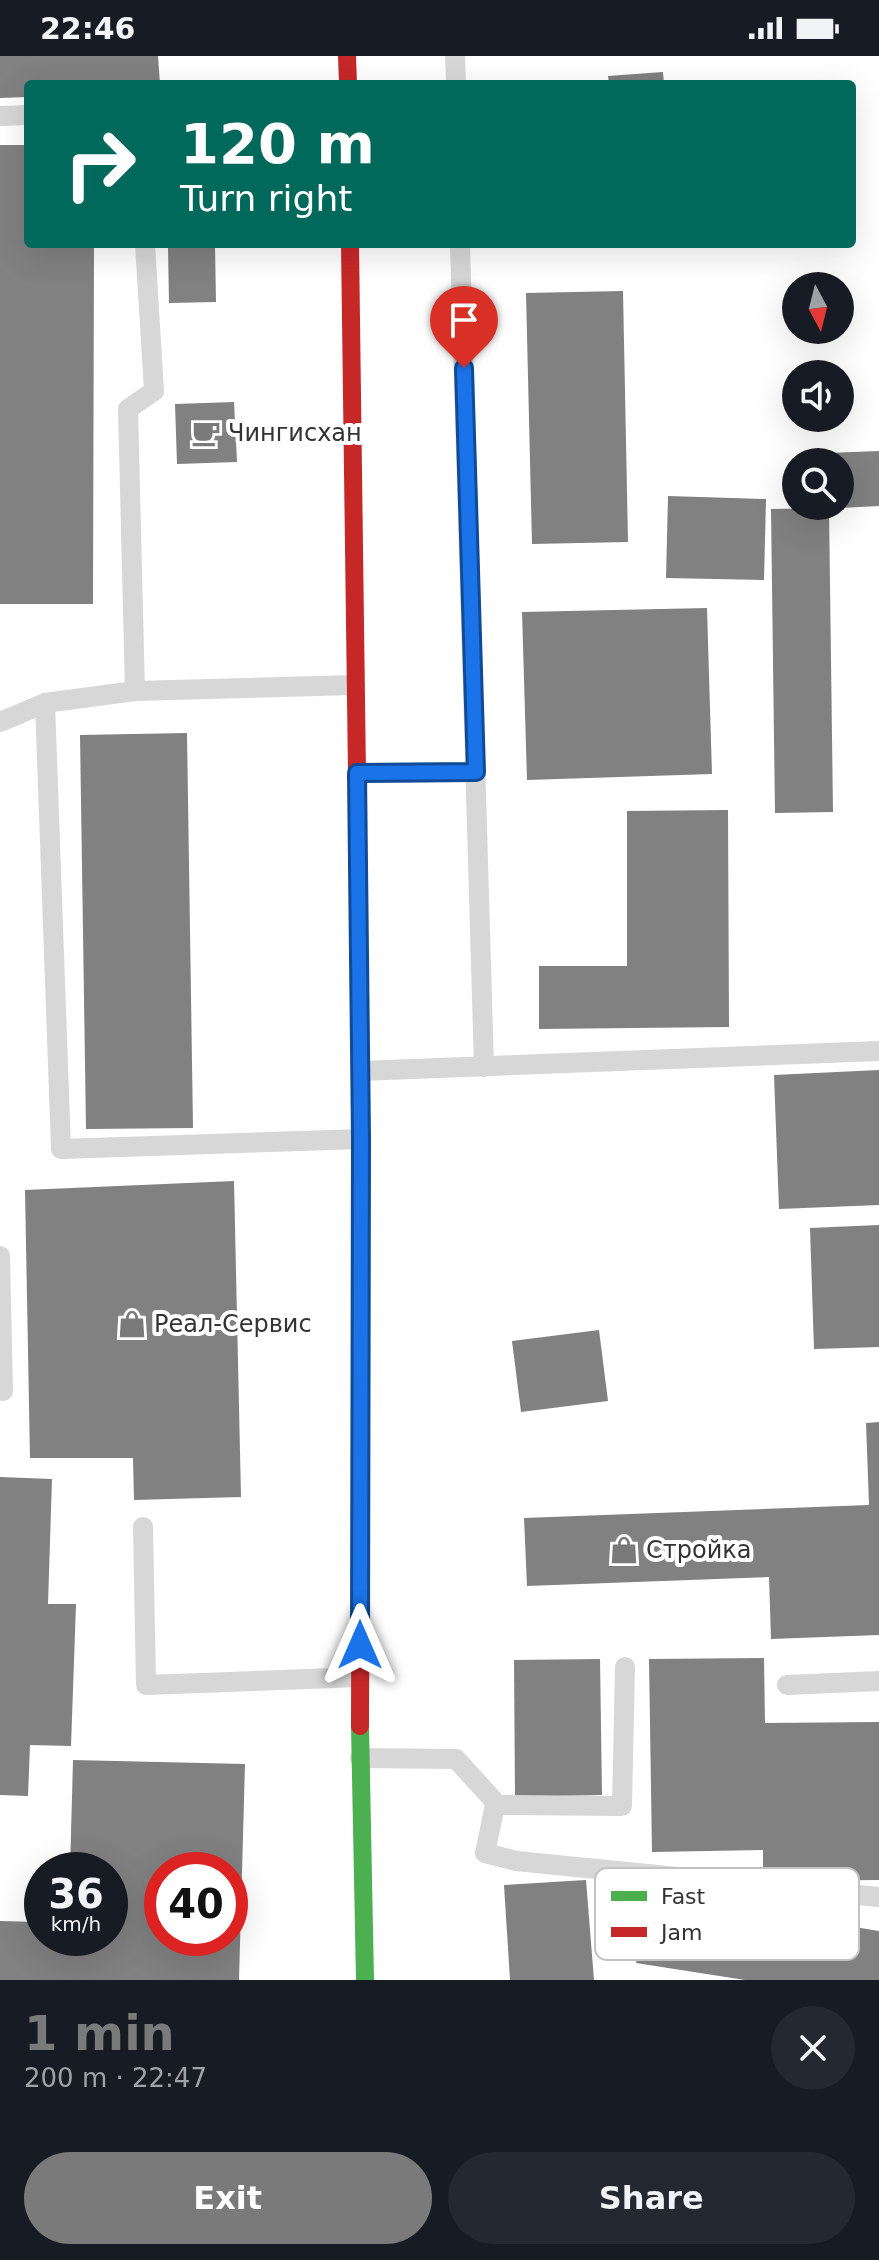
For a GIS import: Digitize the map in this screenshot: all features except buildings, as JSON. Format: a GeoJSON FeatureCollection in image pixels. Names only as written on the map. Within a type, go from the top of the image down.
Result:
{"type":"FeatureCollection","features":[{"type":"Feature","properties":{"kind":"street"},"geometry":{"type":"LineString","coordinates":[[347,56],[348,80]]}},
{"type":"Feature","properties":{"kind":"street"},"geometry":{"type":"LineString","coordinates":[[350,248],[361,1071],[360,1758],[365,1980]]}},
{"type":"Feature","properties":{"kind":"lane"},"geometry":{"type":"LineString","coordinates":[[455,56],[456,80]]}},
{"type":"Feature","properties":{"kind":"lane"},"geometry":{"type":"LineString","coordinates":[[0,116],[24,115]]}},
{"type":"Feature","properties":{"kind":"lane"},"geometry":{"type":"LineString","coordinates":[[135,691],[128,409],[154,391],[145,248]]}},
{"type":"Feature","properties":{"kind":"lane"},"geometry":{"type":"LineString","coordinates":[[460,248],[484,1067]]}},
{"type":"Feature","properties":{"kind":"lane"},"geometry":{"type":"LineString","coordinates":[[0,722],[45,703],[135,691],[355,685]]}},
{"type":"Feature","properties":{"kind":"lane"},"geometry":{"type":"LineString","coordinates":[[45,703],[61,1149],[361,1139]]}},
{"type":"Feature","properties":{"kind":"lane"},"geometry":{"type":"LineString","coordinates":[[357,773],[476,772]]}},
{"type":"Feature","properties":{"kind":"lane"},"geometry":{"type":"LineString","coordinates":[[361,1071],[879,1051]]}},
{"type":"Feature","properties":{"kind":"lane"},"geometry":{"type":"LineString","coordinates":[[0,1256],[3,1391]]}},
{"type":"Feature","properties":{"kind":"lane"},"geometry":{"type":"LineString","coordinates":[[143,1527],[146,1685],[360,1677]]}},
{"type":"Feature","properties":{"kind":"lane"},"geometry":{"type":"LineString","coordinates":[[360,1758],[456,1759],[497,1804],[622,1806],[625,1667]]}},
{"type":"Feature","properties":{"kind":"lane"},"geometry":{"type":"LineString","coordinates":[[787,1685],[879,1681]]}},
{"type":"Feature","properties":{"kind":"lane"},"geometry":{"type":"LineString","coordinates":[[497,1804],[485,1853],[516,1861],[595,1869]]}},
{"type":"Feature","properties":{"kind":"lane"},"geometry":{"type":"LineString","coordinates":[[859,1895],[879,1897]]}},
{"type":"Feature","properties":{"kind":"traffic: fast"},"geometry":{"type":"LineString","coordinates":[[357,774],[361,1312]]}},
{"type":"Feature","properties":{"kind":"traffic: fast"},"geometry":{"type":"LineString","coordinates":[[360,1726],[365,1980]]}},
{"type":"Feature","properties":{"kind":"traffic: jam"},"geometry":{"type":"LineString","coordinates":[[347,56],[348,80]]}},
{"type":"Feature","properties":{"kind":"traffic: jam"},"geometry":{"type":"LineString","coordinates":[[350,248],[357,774]]}},
{"type":"Feature","properties":{"kind":"traffic: jam"},"geometry":{"type":"LineString","coordinates":[[360,1726],[361,1312]]}},
{"type":"Feature","properties":{"kind":"place","name":"Чингисхан"},"geometry":{"type":"Point","coordinates":[206,433]}},
{"type":"Feature","properties":{"kind":"place","name":"Реал-Сервис"},"geometry":{"type":"Point","coordinates":[132,1324]}},
{"type":"Feature","properties":{"kind":"place","name":"Стройка"},"geometry":{"type":"Point","coordinates":[624,1550]}},
{"type":"Feature","properties":{"kind":"route"},"geometry":{"type":"LineString","coordinates":[[360,1645],[361,1139],[357,773],[476,772],[464,368]]}}]}
